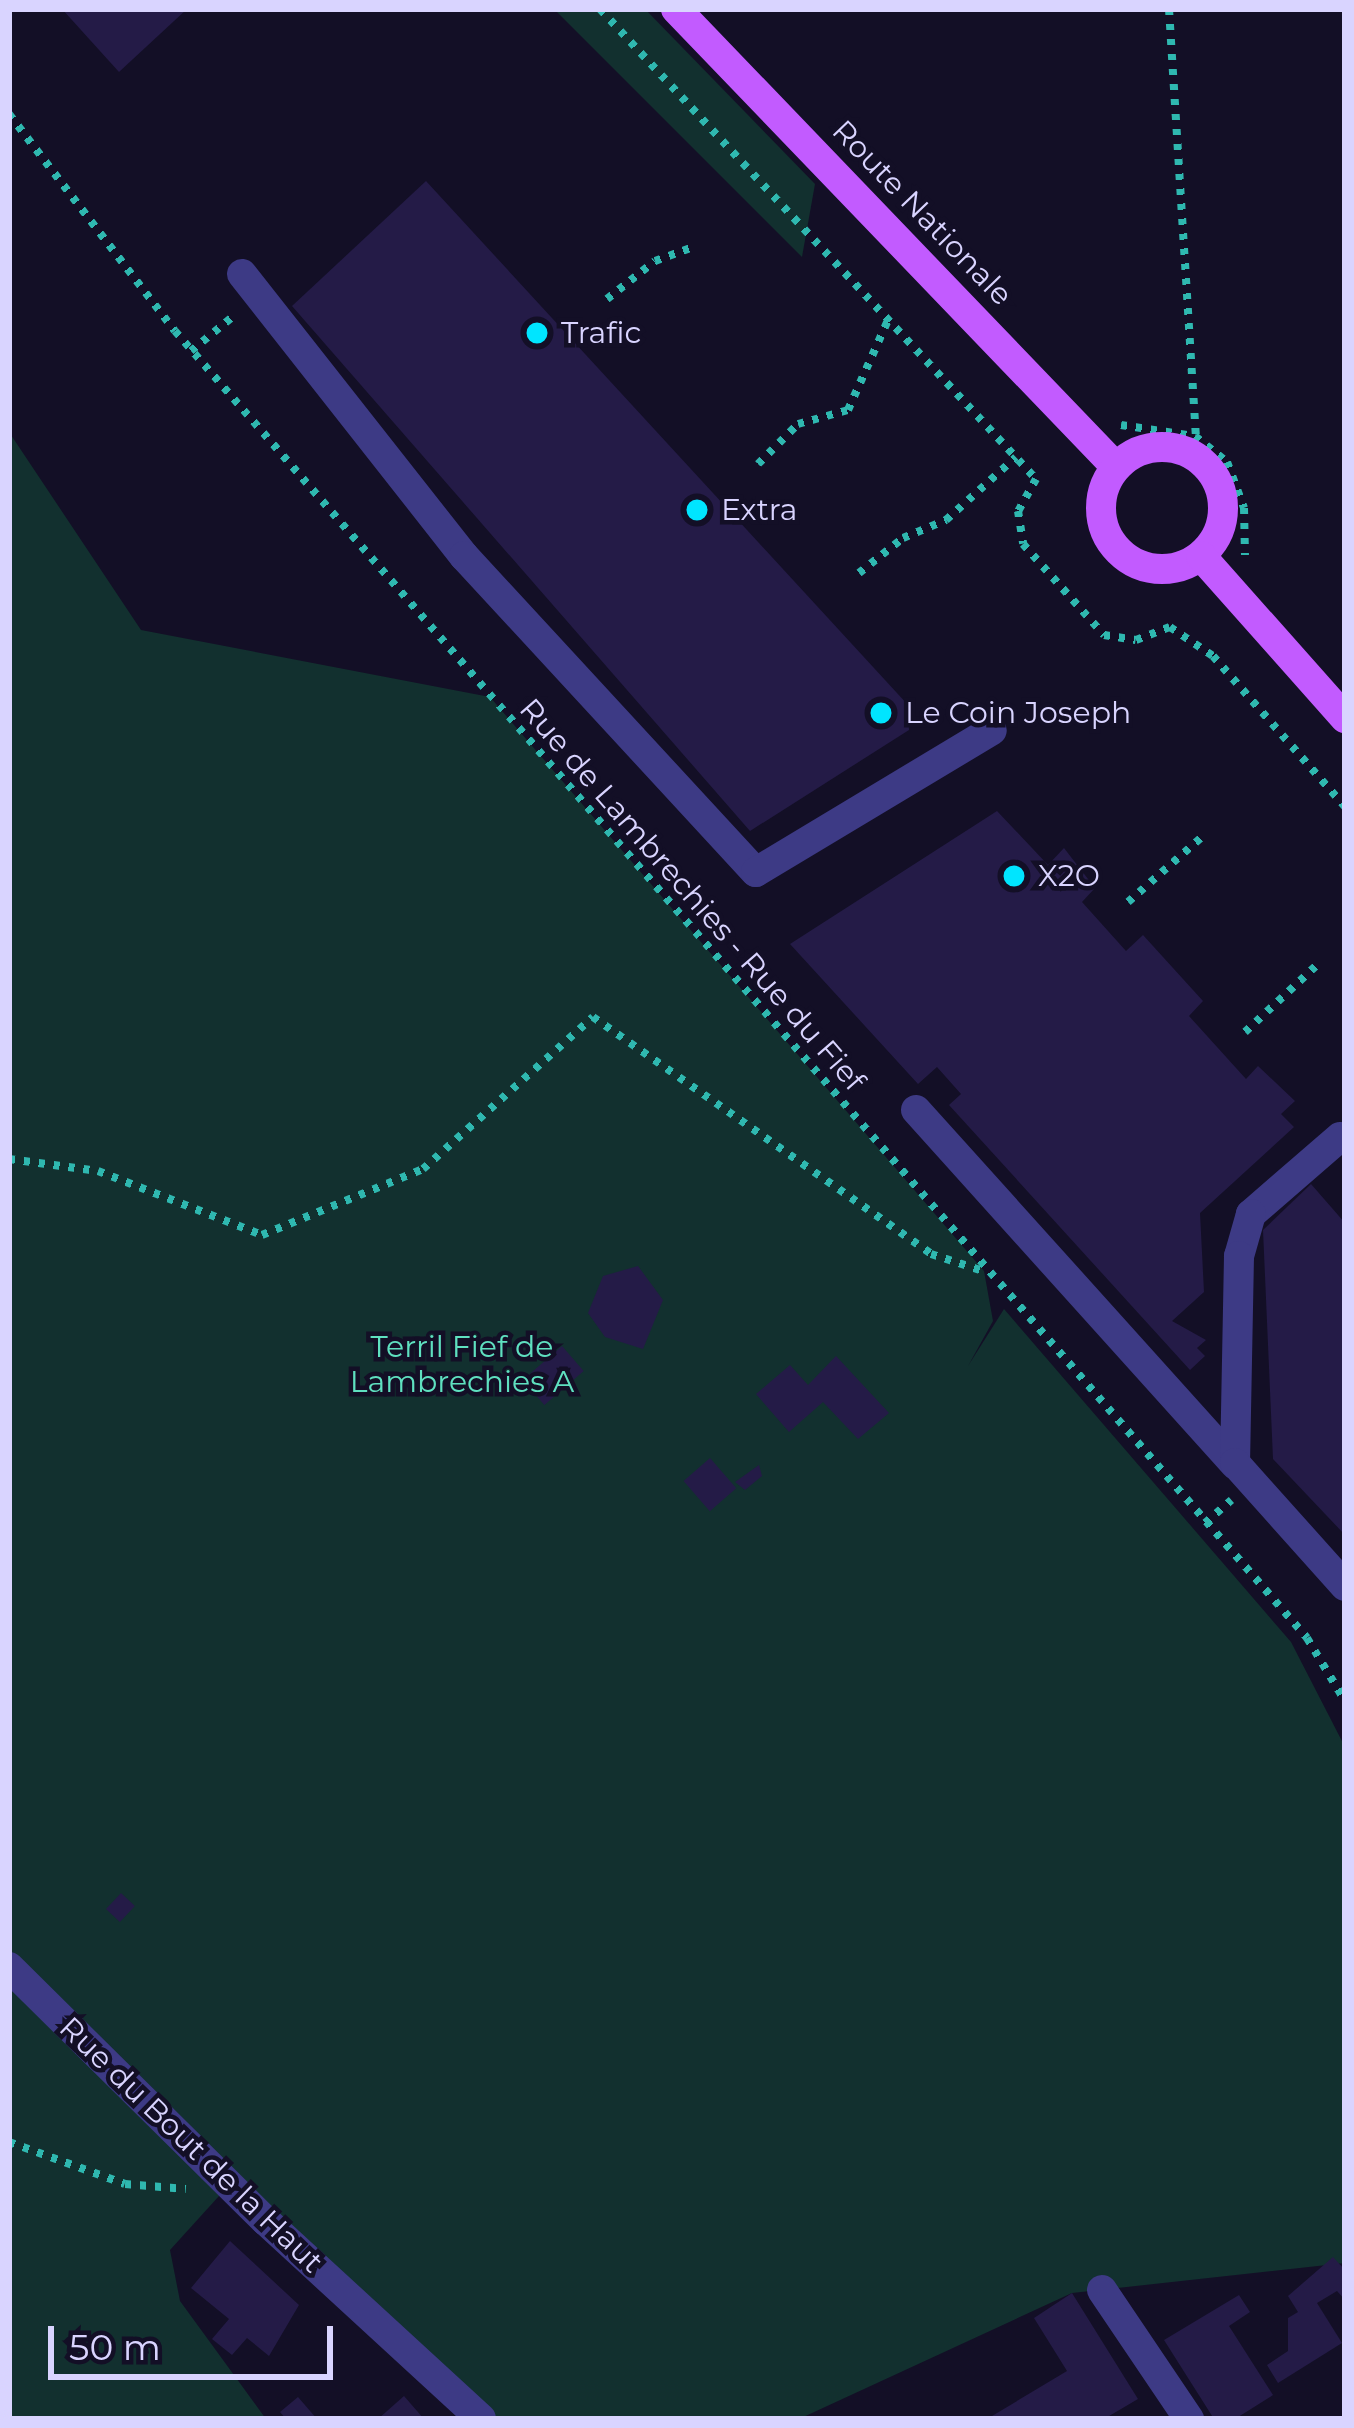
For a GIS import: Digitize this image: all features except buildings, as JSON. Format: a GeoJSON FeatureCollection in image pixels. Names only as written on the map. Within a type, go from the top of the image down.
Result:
{"type":"FeatureCollection","features":[{"type":"Feature","properties":{"kind":"main road","name":"Route Nationale"},"geometry":{"type":"LineString","coordinates":[[676,9],[1116,466]]}},
{"type":"Feature","properties":{"kind":"main road"},"geometry":{"type":"LineString","coordinates":[[1164,446],[1196,447],[1223,506],[1201,556],[1163,570],[1142,567],[1110,543],[1100,504],[1116,466],[1164,446]]}},
{"type":"Feature","properties":{"kind":"main road"},"geometry":{"type":"LineString","coordinates":[[1201,556],[1345,718]]}},
{"type":"Feature","properties":{"kind":"street"},"geometry":{"type":"LineString","coordinates":[[251,284],[464,556],[756,872],[992,730]]}},
{"type":"Feature","properties":{"kind":"street"},"geometry":{"type":"LineString","coordinates":[[916,1110],[1345,1586]]}},
{"type":"Feature","properties":{"kind":"street"},"geometry":{"type":"LineString","coordinates":[[1235,1464],[1239,1256],[1251,1214],[1340,1137]]}},
{"type":"Feature","properties":{"kind":"street","name":"Rue du Bout de la Haut"},"geometry":{"type":"LineString","coordinates":[[9,1967],[221,2177],[481,2419]]}},
{"type":"Feature","properties":{"kind":"street"},"geometry":{"type":"LineString","coordinates":[[1102,2290],[1189,2419]]}},
{"type":"Feature","properties":{"kind":"path"},"geometry":{"type":"LineString","coordinates":[[600,9],[1036,479],[1018,512],[1023,544],[1104,635],[1136,640],[1170,627],[1213,656],[1345,807]]}},
{"type":"Feature","properties":{"kind":"path"},"geometry":{"type":"LineString","coordinates":[[1169,9],[1196,447]]}},
{"type":"Feature","properties":{"kind":"path","name":"Rue de Lambrechies - Rue du Fief"},"geometry":{"type":"LineString","coordinates":[[9,115],[191,351],[1307,1639],[1345,1702]]}},
{"type":"Feature","properties":{"kind":"path"},"geometry":{"type":"LineString","coordinates":[[607,299],[655,261],[693,247]]}},
{"type":"Feature","properties":{"kind":"path"},"geometry":{"type":"LineString","coordinates":[[191,351],[251,284]]}},
{"type":"Feature","properties":{"kind":"path"},"geometry":{"type":"LineString","coordinates":[[758,464],[798,424],[848,410],[888,320]]}},
{"type":"Feature","properties":{"kind":"path"},"geometry":{"type":"LineString","coordinates":[[1106,409],[1123,427],[1196,447],[1227,462],[1244,508],[1244,555],[1257,569]]}},
{"type":"Feature","properties":{"kind":"path"},"geometry":{"type":"LineString","coordinates":[[859,573],[903,538],[946,520],[1016,457]]}},
{"type":"Feature","properties":{"kind":"path"},"geometry":{"type":"LineString","coordinates":[[1128,902],[1205,834]]}},
{"type":"Feature","properties":{"kind":"path"},"geometry":{"type":"LineString","coordinates":[[1245,1031],[1320,962]]}},
{"type":"Feature","properties":{"kind":"path"},"geometry":{"type":"LineString","coordinates":[[9,1159],[98,1171],[262,1234],[423,1168],[593,1017],[931,1254],[984,1271]]}},
{"type":"Feature","properties":{"kind":"path"},"geometry":{"type":"LineString","coordinates":[[9,2141],[124,2183],[203,2191],[221,2177]]}},
{"type":"Feature","properties":{"kind":"green space"},"geometry":{"type":"Polygon","coordinates":[[[554,9],[645,9],[815,184],[802,257],[554,9]]]}},
{"type":"Feature","properties":{"kind":"green space","name":"Terril Fief de Lambrechies A"},"geometry":{"type":"Polygon","coordinates":[[[9,432],[141,630],[490,697],[984,1271],[993,1321],[968,1366],[1004,1309],[1291,1642],[1345,1747],[1345,2263],[1072,2293],[799,2419],[481,2419],[229,2185],[170,2250],[180,2301],[266,2419],[9,2419],[9,432]]]}},
{"type":"Feature","properties":{"kind":"place","name":"Trafic"},"geometry":{"type":"Point","coordinates":[537,333]}},
{"type":"Feature","properties":{"kind":"place","name":"Extra"},"geometry":{"type":"Point","coordinates":[697,510]}},
{"type":"Feature","properties":{"kind":"place","name":"Le Coin Joseph"},"geometry":{"type":"Point","coordinates":[881,713]}},
{"type":"Feature","properties":{"kind":"place","name":"X2O"},"geometry":{"type":"Point","coordinates":[1014,876]}}]}
